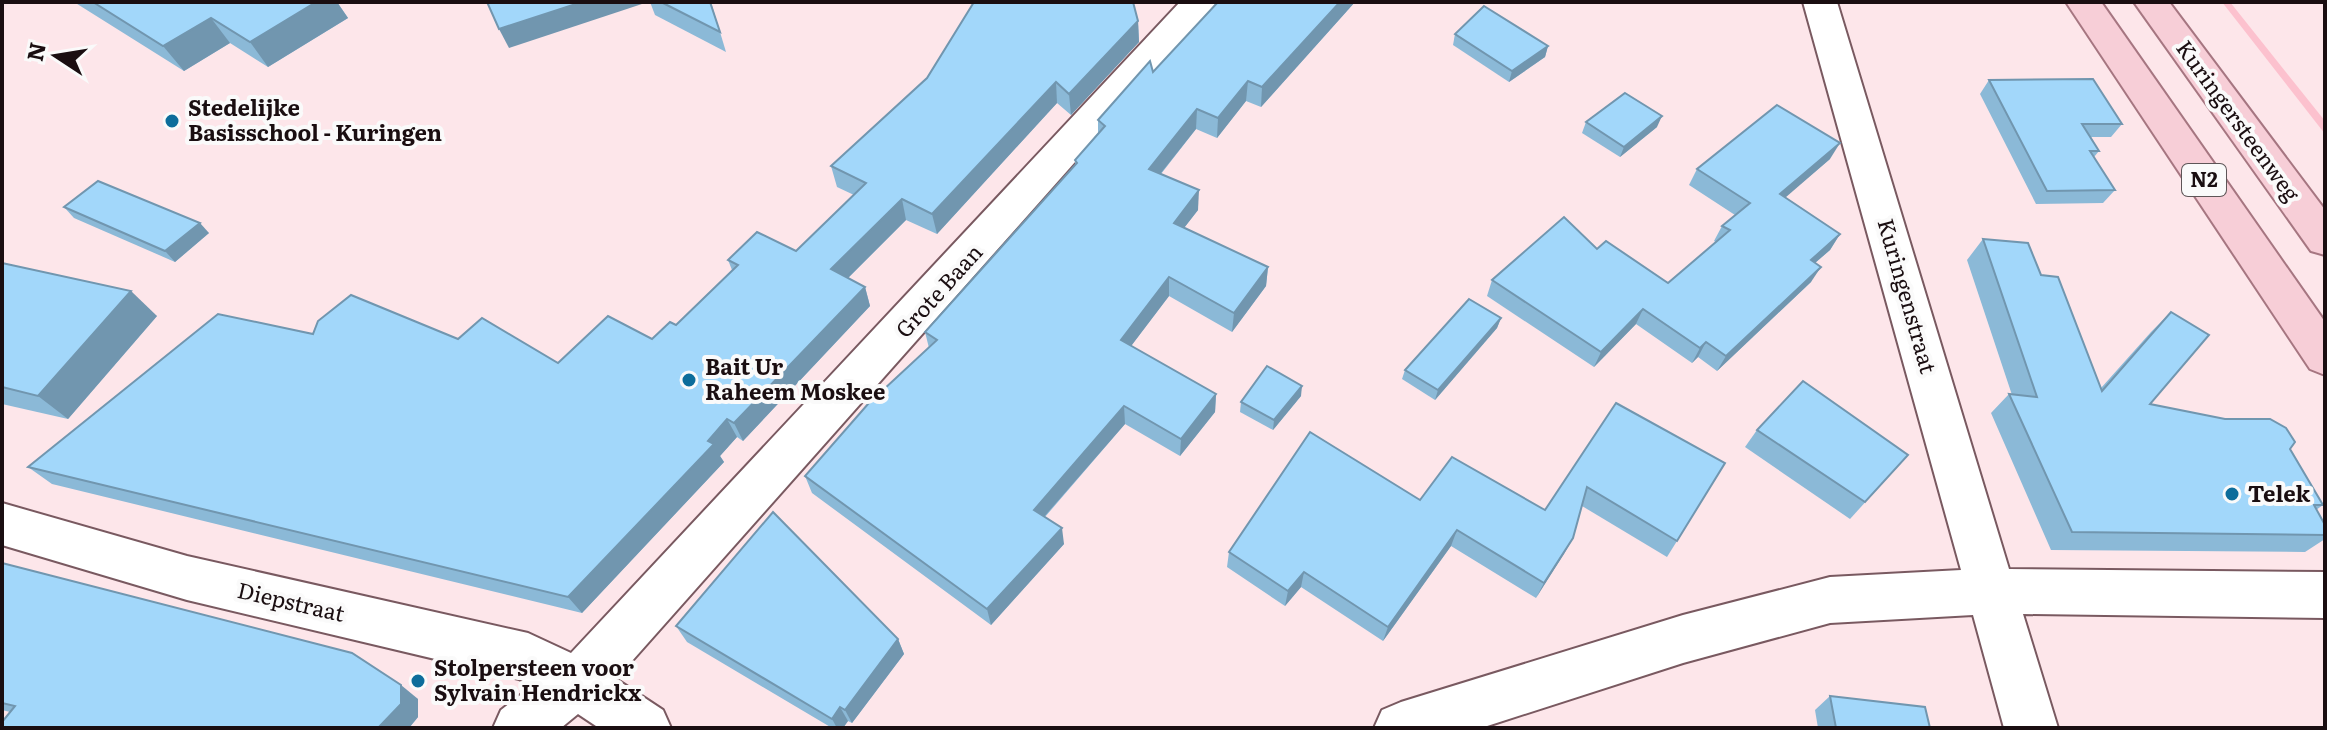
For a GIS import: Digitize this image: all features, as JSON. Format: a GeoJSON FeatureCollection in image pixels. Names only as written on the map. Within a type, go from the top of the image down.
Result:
{"type":"FeatureCollection","features":[{"type":"Feature","properties":{"kind":"main road","name":"N2"},"geometry":{"type":"LineString","coordinates":[[2083,2],[2325,357]]}},
{"type":"Feature","properties":{"kind":"main road","name":"Kuringersteenweg"},"geometry":{"type":"LineString","coordinates":[[2151,2],[2325,240]]}},
{"type":"Feature","properties":{"kind":"street","name":"Kuringenstraat"},"geometry":{"type":"LineString","coordinates":[[1820,2],[2031,728]]}},
{"type":"Feature","properties":{"kind":"street","name":"Grote Baan"},"geometry":{"type":"LineString","coordinates":[[520,728],[568,706],[849,390],[1182,6]]}},
{"type":"Feature","properties":{"kind":"street","name":"Diepstraat"},"geometry":{"type":"LineString","coordinates":[[2,524],[187,578],[528,657],[568,706],[644,728]]}},
{"type":"Feature","properties":{"kind":"street"},"geometry":{"type":"LineString","coordinates":[[1401,728],[1683,639],[1830,600],[1992,591],[2325,595]]}},
{"type":"Feature","properties":{"kind":"shaded area"},"geometry":{"type":"Polygon","coordinates":[[[2222,2],[2230,2],[2325,121],[2325,134],[2222,2]]]}},
{"type":"Feature","properties":{"kind":"building"},"geometry":{"type":"Polygon","coordinates":[[[93,2],[316,2],[250,42],[211,18],[163,46],[93,2]]]}},
{"type":"Feature","properties":{"kind":"building"},"geometry":{"type":"Polygon","coordinates":[[[487,2],[582,2],[499,29],[487,2]]]}},
{"type":"Feature","properties":{"kind":"building"},"geometry":{"type":"Polygon","coordinates":[[[661,2],[710,2],[720,32],[661,2]]]}},
{"type":"Feature","properties":{"kind":"building"},"geometry":{"type":"Polygon","coordinates":[[[974,2],[1133,2],[1138,21],[1069,94],[1056,82],[932,214],[902,199],[831,269],[865,287],[734,423],[727,419],[708,441],[714,444],[568,597],[28,467],[218,314],[313,334],[318,321],[351,295],[458,339],[482,318],[558,363],[608,316],[652,339],[670,322],[676,325],[738,265],[728,260],[757,232],[796,251],[866,183],[831,166],[927,78],[974,2]]]}},
{"type":"Feature","properties":{"kind":"building"},"geometry":{"type":"Polygon","coordinates":[[[1218,2],[1340,2],[1262,87],[1248,81],[1218,118],[1197,109],[1149,169],[1199,190],[1174,223],[1268,267],[1234,313],[1169,277],[1121,340],[1216,394],[1181,439],[1124,406],[1034,510],[1062,528],[987,609],[805,476],[868,404],[937,340],[925,332],[1077,163],[1075,160],[1105,126],[1098,120],[1150,61],[1153,72],[1218,2]]]}},
{"type":"Feature","properties":{"kind":"building"},"geometry":{"type":"Polygon","coordinates":[[[1484,6],[1548,46],[1512,71],[1455,34],[1484,6]]]}},
{"type":"Feature","properties":{"kind":"building"},"geometry":{"type":"Polygon","coordinates":[[[2093,79],[2122,124],[2082,124],[2099,151],[2090,151],[2115,190],[2047,191],[1989,80],[2093,79]]]}},
{"type":"Feature","properties":{"kind":"building"},"geometry":{"type":"Polygon","coordinates":[[[1625,93],[1662,116],[1624,147],[1586,122],[1625,93]]]}},
{"type":"Feature","properties":{"kind":"building"},"geometry":{"type":"Polygon","coordinates":[[[1777,105],[1840,143],[1780,194],[1840,234],[1811,260],[1821,267],[1726,356],[1706,342],[1700,348],[1643,309],[1601,352],[1492,280],[1564,217],[1597,249],[1606,241],[1668,283],[1730,230],[1722,226],[1750,203],[1697,169],[1777,105]]]}},
{"type":"Feature","properties":{"kind":"building"},"geometry":{"type":"Polygon","coordinates":[[[98,181],[200,223],[165,251],[64,207],[98,181]]]}},
{"type":"Feature","properties":{"kind":"building"},"geometry":{"type":"Polygon","coordinates":[[[1983,239],[2028,243],[2041,275],[2058,277],[2102,391],[2171,312],[2209,335],[2150,404],[2225,419],[2270,419],[2286,428],[2295,442],[2290,449],[2323,505],[2314,505],[2325,525],[2325,535],[2072,532],[2009,394],[2037,397],[1983,239]]]}},
{"type":"Feature","properties":{"kind":"building"},"geometry":{"type":"Polygon","coordinates":[[[2,263],[131,291],[38,396],[2,387],[2,263]]]}},
{"type":"Feature","properties":{"kind":"building"},"geometry":{"type":"Polygon","coordinates":[[[1469,299],[1501,318],[1438,390],[1405,370],[1469,299]]]}},
{"type":"Feature","properties":{"kind":"building"},"geometry":{"type":"Polygon","coordinates":[[[1267,366],[1302,386],[1274,420],[1241,402],[1267,366]]]}},
{"type":"Feature","properties":{"kind":"building"},"geometry":{"type":"Polygon","coordinates":[[[1803,381],[1908,455],[1865,502],[1757,430],[1803,381]]]}},
{"type":"Feature","properties":{"kind":"building"},"geometry":{"type":"Polygon","coordinates":[[[1616,403],[1725,463],[1677,541],[1587,487],[1573,538],[1544,583],[1457,530],[1388,627],[1304,572],[1288,591],[1229,552],[1310,432],[1420,500],[1452,457],[1545,510],[1616,403]]]}},
{"type":"Feature","properties":{"kind":"building"},"geometry":{"type":"Polygon","coordinates":[[[773,512],[898,639],[845,710],[840,707],[832,719],[676,626],[773,512]]]}},
{"type":"Feature","properties":{"kind":"building"},"geometry":{"type":"Polygon","coordinates":[[[2,563],[352,653],[401,685],[401,704],[378,728],[2,728],[2,722],[15,706],[2,703],[2,563]]]}},
{"type":"Feature","properties":{"kind":"building"},"geometry":{"type":"Polygon","coordinates":[[[1830,696],[1925,707],[1930,728],[1836,728],[1830,696]]]}},
{"type":"Feature","properties":{"kind":"place","name":"Stedelijke Basisschool - Kuringen"},"geometry":{"type":"Point","coordinates":[172,121]}},
{"type":"Feature","properties":{"kind":"place","name":"Bait Ur Raheem Moskee"},"geometry":{"type":"Point","coordinates":[689,380]}},
{"type":"Feature","properties":{"kind":"place","name":"Telek"},"geometry":{"type":"Point","coordinates":[2232,494]}},
{"type":"Feature","properties":{"kind":"place","name":"Stolpersteen voor Sylvain Hendrickx"},"geometry":{"type":"Point","coordinates":[418,681]}}]}
